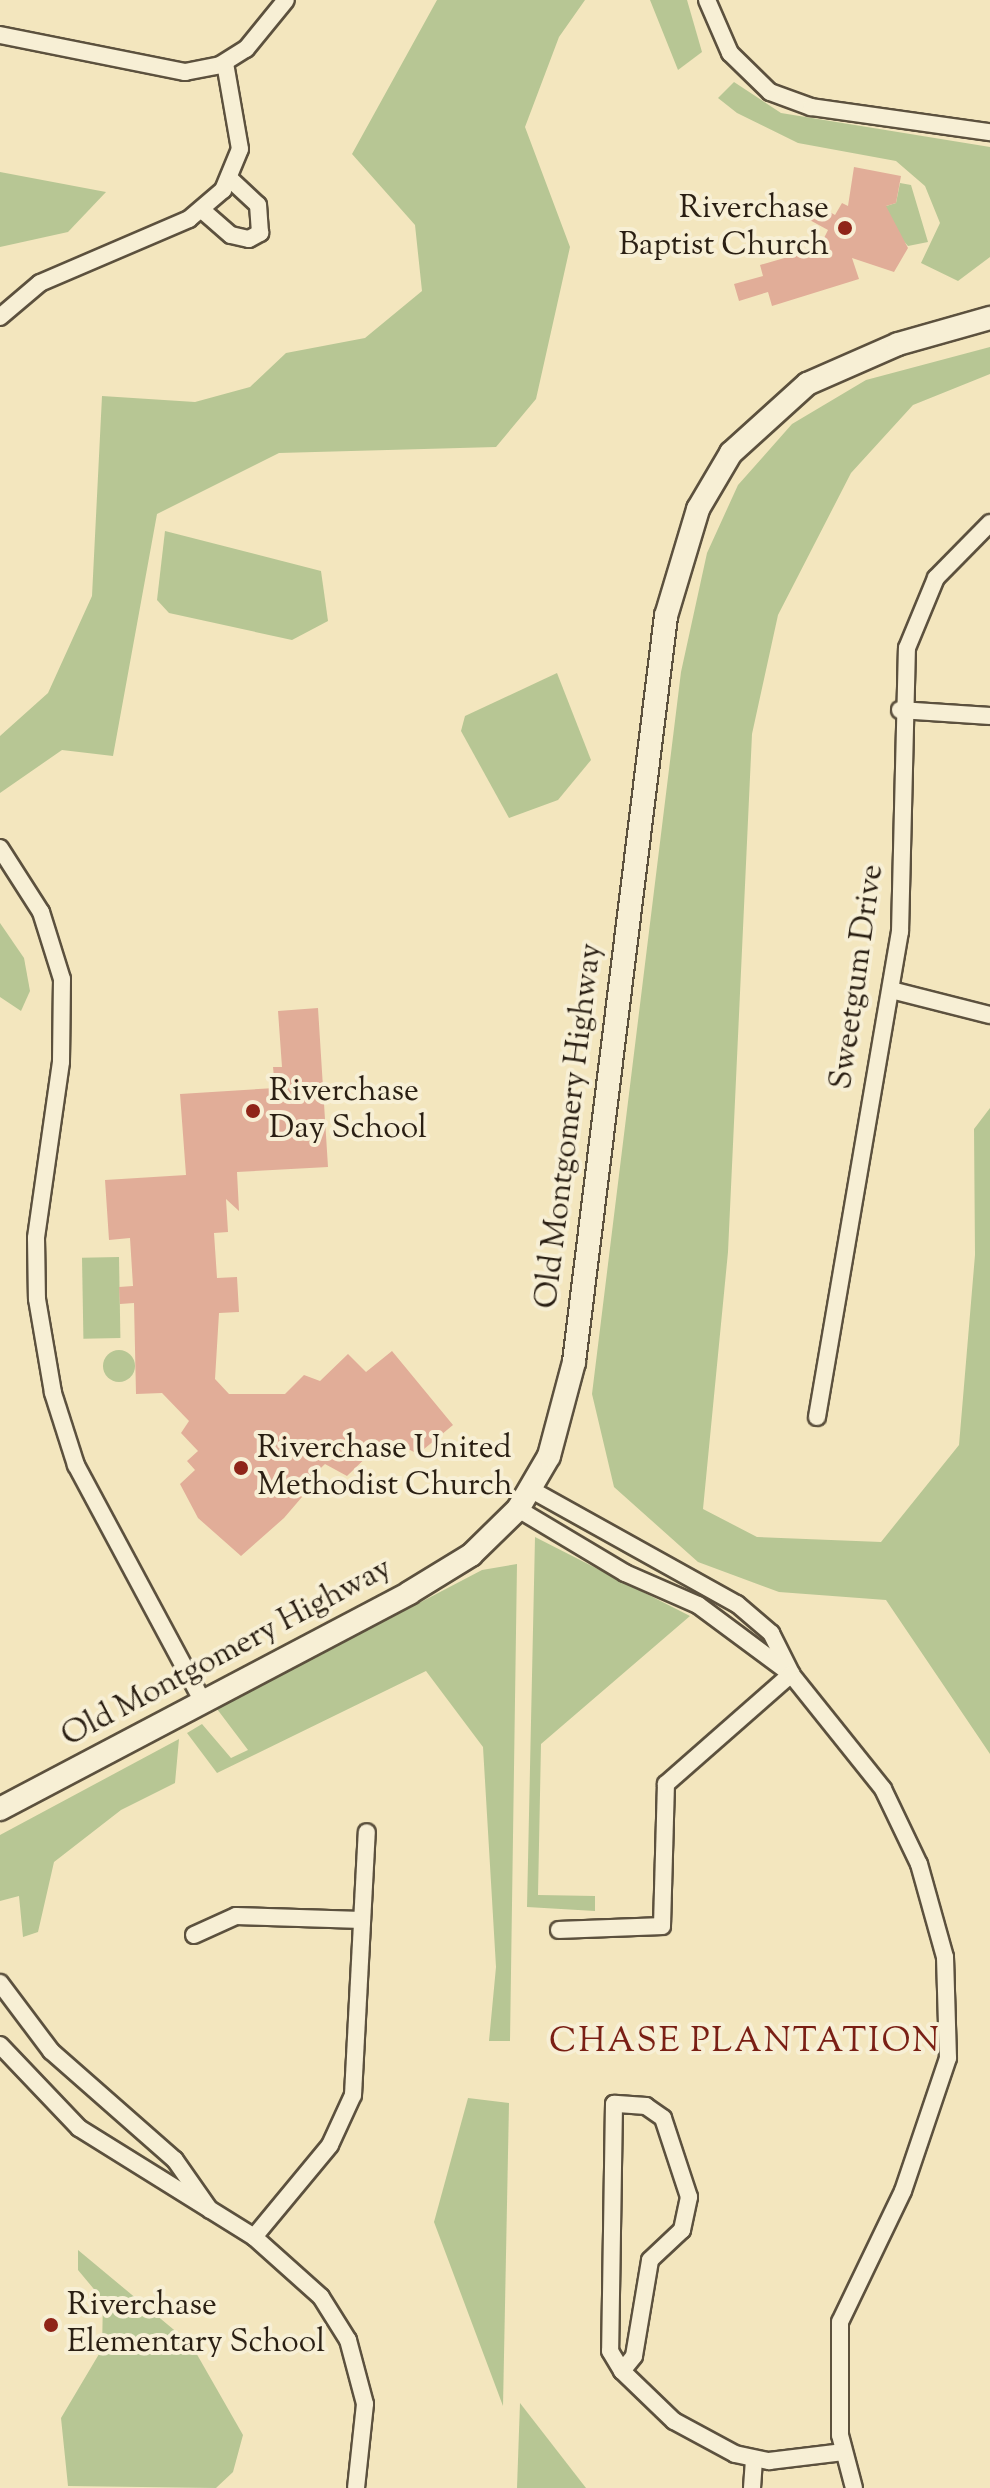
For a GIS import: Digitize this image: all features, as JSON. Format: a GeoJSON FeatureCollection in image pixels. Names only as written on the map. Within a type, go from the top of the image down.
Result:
{"type":"FeatureCollection","features":[{"type":"Feature","properties":{"kind":"street"},"geometry":{"type":"LineString","coordinates":[[0,35],[164,72],[225,63],[257,41],[286,0]]}},
{"type":"Feature","properties":{"kind":"street"},"geometry":{"type":"LineString","coordinates":[[707,0],[730,53],[770,92],[811,107],[990,132]]}},
{"type":"Feature","properties":{"kind":"street"},"geometry":{"type":"LineString","coordinates":[[0,317],[60,272],[202,210],[230,179],[240,130],[225,63]]}},
{"type":"Feature","properties":{"kind":"street"},"geometry":{"type":"LineString","coordinates":[[202,210],[231,235],[249,239],[260,233],[258,205],[230,179]]}},
{"type":"Feature","properties":{"kind":"street","name":"Old Montgomery Highway"},"geometry":{"type":"LineString","coordinates":[[1,1809],[442,1573],[518,1509],[553,1444],[574,1362],[666,616],[698,509],[731,453],[807,384],[898,344],[990,318]]}},
{"type":"Feature","properties":{"kind":"street","name":"Sweetgum Drive"},"geometry":{"type":"LineString","coordinates":[[817,1417],[891,990],[905,854],[900,710],[907,648],[922,601],[951,557],[990,523]]}},
{"type":"Feature","properties":{"kind":"street"},"geometry":{"type":"LineString","coordinates":[[900,710],[990,716]]}},
{"type":"Feature","properties":{"kind":"street"},"geometry":{"type":"LineString","coordinates":[[0,848],[41,912],[62,979],[61,1062],[36,1238],[37,1299],[53,1393],[76,1465],[203,1702]]}},
{"type":"Feature","properties":{"kind":"street"},"geometry":{"type":"LineString","coordinates":[[891,990],[990,1015]]}},
{"type":"Feature","properties":{"kind":"street"},"geometry":{"type":"LineString","coordinates":[[530,1489],[737,1604],[771,1633],[791,1674],[867,1766],[906,1831],[945,1957],[950,2028],[943,2078],[903,2191],[840,2322],[843,2452],[854,2488]]}},
{"type":"Feature","properties":{"kind":"street"},"geometry":{"type":"LineString","coordinates":[[518,1509],[625,1573],[698,1605],[791,1674]]}},
{"type":"Feature","properties":{"kind":"street"},"geometry":{"type":"LineString","coordinates":[[559,1930],[662,1926],[666,1784],[791,1674]]}},
{"type":"Feature","properties":{"kind":"street"},"geometry":{"type":"LineString","coordinates":[[254,2237],[344,2122],[359,2068],[367,1832]]}},
{"type":"Feature","properties":{"kind":"street"},"geometry":{"type":"LineString","coordinates":[[194,1935],[236,1916],[362,1920]]}},
{"type":"Feature","properties":{"kind":"street"},"geometry":{"type":"LineString","coordinates":[[0,1983],[51,2051],[175,2160],[211,2212]]}},
{"type":"Feature","properties":{"kind":"street"},"geometry":{"type":"LineString","coordinates":[[0,2045],[79,2128],[254,2237],[305,2279],[348,2340],[365,2404],[356,2488]]}},
{"type":"Feature","properties":{"kind":"street"},"geometry":{"type":"LineString","coordinates":[[622,2371],[634,2356],[650,2260],[682,2230],[689,2197],[663,2118],[646,2106],[614,2104],[610,2351],[622,2371],[706,2443],[754,2460],[843,2452]]}},
{"type":"Feature","properties":{"kind":"street"},"geometry":{"type":"LineString","coordinates":[[752,2488],[754,2460]]}},
{"type":"Feature","properties":{"kind":"green space"},"geometry":{"type":"Polygon","coordinates":[[[437,0],[585,0],[559,37],[525,127],[570,247],[536,399],[496,447],[279,453],[157,514],[113,756],[62,750],[0,793],[0,736],[48,693],[92,596],[102,396],[195,402],[250,387],[286,353],[365,338],[422,291],[415,225],[352,154],[437,0]]]}},
{"type":"Feature","properties":{"kind":"green space"},"geometry":{"type":"Polygon","coordinates":[[[650,0],[687,0],[702,52],[678,70],[650,0]]]}},
{"type":"Feature","properties":{"kind":"green space"},"geometry":{"type":"Polygon","coordinates":[[[734,82],[781,113],[990,147],[990,257],[958,281],[921,263],[940,223],[925,186],[896,161],[798,143],[737,113],[718,98],[734,82]]]}},
{"type":"Feature","properties":{"kind":"green space"},"geometry":{"type":"Polygon","coordinates":[[[0,172],[106,192],[68,232],[0,247],[0,172]]]}},
{"type":"Feature","properties":{"kind":"green space"},"geometry":{"type":"Polygon","coordinates":[[[900,183],[911,185],[928,242],[908,246],[893,229],[883,207],[896,203],[900,183]]]}},
{"type":"Feature","properties":{"kind":"green space"},"geometry":{"type":"Polygon","coordinates":[[[990,347],[990,374],[913,405],[851,473],[778,615],[752,734],[728,1252],[703,1509],[757,1537],[881,1542],[959,1445],[975,1255],[974,1129],[990,1108],[990,1754],[886,1600],[779,1592],[698,1562],[614,1487],[592,1394],[681,672],[707,553],[738,485],[792,424],[866,380],[990,347]]]}},
{"type":"Feature","properties":{"kind":"green space"},"geometry":{"type":"Polygon","coordinates":[[[165,531],[321,571],[328,621],[292,640],[169,613],[157,600],[165,531]]]}},
{"type":"Feature","properties":{"kind":"green space"},"geometry":{"type":"Polygon","coordinates":[[[557,673],[591,760],[558,800],[509,818],[461,731],[465,716],[557,673]]]}},
{"type":"Feature","properties":{"kind":"green space"},"geometry":{"type":"Polygon","coordinates":[[[0,923],[24,958],[30,991],[21,1011],[0,997],[0,923]]]}},
{"type":"Feature","properties":{"kind":"green space"},"geometry":{"type":"Polygon","coordinates":[[[119,1257],[120,1338],[83,1339],[82,1258],[119,1257]]]}},
{"type":"Feature","properties":{"kind":"green space"},"geometry":{"type":"Polygon","coordinates":[[[119,1350],[130,1355],[135,1366],[130,1377],[119,1382],[108,1377],[103,1366],[108,1355],[119,1350]]]}},
{"type":"Feature","properties":{"kind":"green space"},"geometry":{"type":"Polygon","coordinates":[[[535,1537],[690,1616],[541,1744],[538,1895],[595,1896],[595,1911],[527,1907],[535,1537]]]}},
{"type":"Feature","properties":{"kind":"green space"},"geometry":{"type":"Polygon","coordinates":[[[517,1564],[510,2041],[489,2041],[496,1967],[483,1747],[426,1671],[217,1773],[187,1733],[202,1724],[231,1758],[248,1750],[217,1709],[482,1570],[517,1564]]]}},
{"type":"Feature","properties":{"kind":"green space"},"geometry":{"type":"Polygon","coordinates":[[[179,1739],[175,1783],[121,1810],[54,1862],[38,1932],[23,1937],[19,1896],[0,1901],[0,1835],[179,1739]]]}},
{"type":"Feature","properties":{"kind":"green space"},"geometry":{"type":"Polygon","coordinates":[[[468,2098],[509,2103],[503,2406],[434,2222],[468,2098]]]}},
{"type":"Feature","properties":{"kind":"green space"},"geometry":{"type":"Polygon","coordinates":[[[78,2250],[191,2344],[243,2435],[233,2472],[216,2488],[68,2486],[61,2418],[102,2349],[103,2300],[78,2270],[78,2250]]]}},
{"type":"Feature","properties":{"kind":"green space"},"geometry":{"type":"Polygon","coordinates":[[[520,2403],[586,2488],[517,2488],[520,2403]]]}},
{"type":"Feature","properties":{"kind":"building","name":"Riverchase Baptist Church"},"geometry":{"type":"Polygon","coordinates":[[[854,167],[901,176],[896,203],[886,206],[908,248],[894,272],[852,258],[859,279],[772,306],[768,292],[739,301],[734,284],[763,276],[760,265],[819,248],[828,230],[806,218],[814,203],[835,215],[842,203],[848,206],[854,167]]]}},
{"type":"Feature","properties":{"kind":"building","name":"Riverchase United Methodist Church"},"geometry":{"type":"Polygon","coordinates":[[[318,1008],[328,1167],[237,1172],[239,1211],[226,1199],[228,1232],[214,1233],[217,1278],[237,1277],[239,1312],[219,1313],[215,1379],[229,1394],[285,1394],[304,1375],[320,1381],[348,1354],[366,1372],[392,1351],[453,1425],[418,1454],[402,1446],[388,1456],[380,1444],[347,1476],[325,1464],[297,1491],[302,1497],[284,1518],[241,1556],[198,1518],[180,1484],[195,1470],[187,1461],[198,1451],[181,1433],[189,1421],[162,1393],[136,1394],[134,1303],[120,1304],[119,1287],[133,1286],[130,1238],[109,1240],[105,1180],[186,1175],[180,1094],[275,1088],[273,1067],[282,1067],[278,1011],[318,1008]]]}},
{"type":"Feature","properties":{"kind":"place","name":"Riverchase Baptist Church"},"geometry":{"type":"Point","coordinates":[845,228]}},
{"type":"Feature","properties":{"kind":"place","name":"Riverchase Day School"},"geometry":{"type":"Point","coordinates":[253,1111]}},
{"type":"Feature","properties":{"kind":"place","name":"Riverchase United Methodist Church"},"geometry":{"type":"Point","coordinates":[241,1468]}},
{"type":"Feature","properties":{"kind":"place","name":"Riverchase Elementary School"},"geometry":{"type":"Point","coordinates":[51,2325]}},
{"type":"Feature","properties":{"kind":"district","name":"CHASE PLANTATION"},"geometry":{"type":"Point","coordinates":[745,2043]}}]}
